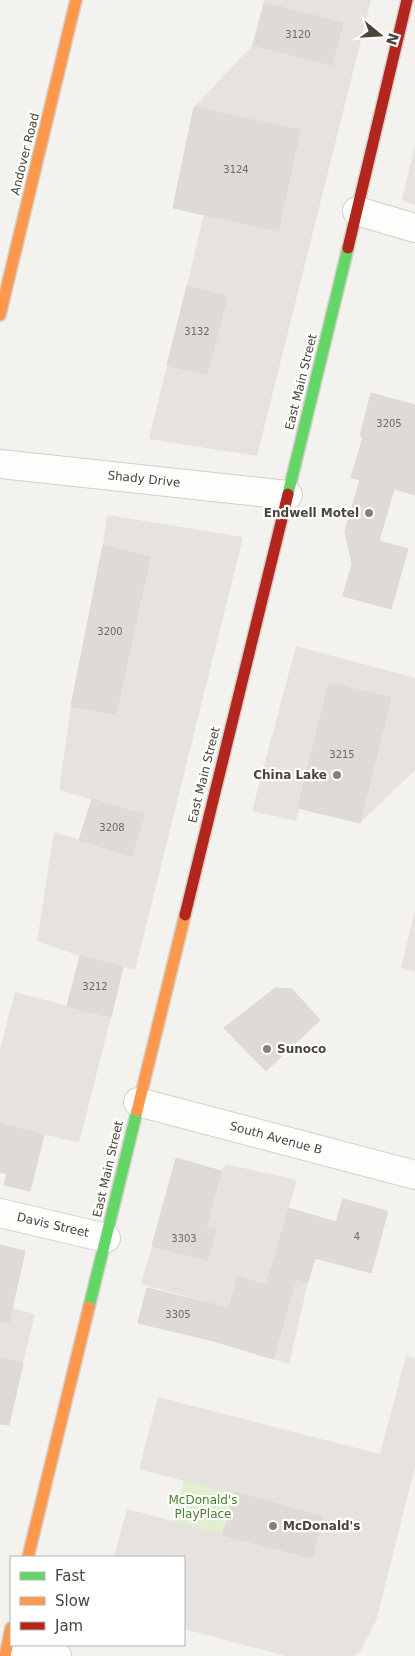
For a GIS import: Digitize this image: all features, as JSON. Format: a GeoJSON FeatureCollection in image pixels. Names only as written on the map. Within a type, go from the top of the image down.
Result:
{"type":"FeatureCollection","features":[{"type":"Feature","properties":{"kind":"main road","name":"Andover Road"},"geometry":{"type":"LineString","coordinates":[[0,315],[76,0]]}},
{"type":"Feature","properties":{"kind":"main road","name":"East Main Street"},"geometry":{"type":"LineString","coordinates":[[28,1556],[407,0]]}},
{"type":"Feature","properties":{"kind":"street"},"geometry":{"type":"LineString","coordinates":[[357,211],[415,228]]}},
{"type":"Feature","properties":{"kind":"street","name":"Shady Drive"},"geometry":{"type":"LineString","coordinates":[[0,464],[288,495]]}},
{"type":"Feature","properties":{"kind":"street","name":"South Avenue B"},"geometry":{"type":"LineString","coordinates":[[138,1102],[415,1175]]}},
{"type":"Feature","properties":{"kind":"street","name":"Davis Street"},"geometry":{"type":"LineString","coordinates":[[0,1213],[106,1238]]}},
{"type":"Feature","properties":{"kind":"street"},"geometry":{"type":"LineString","coordinates":[[21,1646],[57,1656]]}},
{"type":"Feature","properties":{"kind":"green space","name":"McDonald's PlayPlace"},"geometry":{"type":"Polygon","coordinates":[[[184,1481],[235,1492],[223,1535],[173,1522],[184,1481]]]}},
{"type":"Feature","properties":{"kind":"shaded area"},"geometry":{"type":"Polygon","coordinates":[[[264,0],[371,0],[257,456],[149,439],[167,365],[207,375],[227,297],[187,286],[204,214],[278,230],[300,130],[194,107],[253,45],[332,65],[343,23],[264,3],[264,0]]]}},
{"type":"Feature","properties":{"kind":"shaded area"},"geometry":{"type":"Polygon","coordinates":[[[415,145],[415,205],[402,200],[415,145]]]}},
{"type":"Feature","properties":{"kind":"shaded area"},"geometry":{"type":"Polygon","coordinates":[[[107,515],[243,537],[135,970],[80,956],[37,941],[54,832],[132,856],[144,815],[59,790],[71,706],[116,714],[150,557],[103,545],[107,515]]]}},
{"type":"Feature","properties":{"kind":"shaded area"},"geometry":{"type":"Polygon","coordinates":[[[296,646],[415,678],[415,770],[360,823],[391,698],[329,683],[296,821],[252,811],[296,646]]]}},
{"type":"Feature","properties":{"kind":"shaded area"},"geometry":{"type":"Polygon","coordinates":[[[415,909],[415,971],[401,968],[415,909]]]}},
{"type":"Feature","properties":{"kind":"shaded area"},"geometry":{"type":"Polygon","coordinates":[[[15,992],[111,1017],[79,1143],[0,1123],[0,1049],[15,992]]]}},
{"type":"Feature","properties":{"kind":"shaded area"},"geometry":{"type":"Polygon","coordinates":[[[226,1164],[297,1180],[270,1271],[308,1282],[289,1364],[273,1359],[292,1292],[238,1276],[229,1308],[141,1284],[152,1246],[209,1260],[216,1230],[206,1228],[221,1171],[226,1164]]]}},
{"type":"Feature","properties":{"kind":"shaded area"},"geometry":{"type":"Polygon","coordinates":[[[0,1305],[35,1314],[23,1363],[0,1358],[0,1305]]]}},
{"type":"Feature","properties":{"kind":"shaded area"},"geometry":{"type":"Polygon","coordinates":[[[406,1356],[415,1358],[415,1467],[376,1621],[360,1652],[354,1656],[286,1656],[185,1629],[185,1556],[114,1556],[127,1509],[312,1558],[323,1517],[139,1469],[158,1397],[380,1454],[406,1356]]]}},
{"type":"Feature","properties":{"kind":"building"},"geometry":{"type":"Polygon","coordinates":[[[264,3],[343,23],[332,65],[253,45],[264,3]]]}},
{"type":"Feature","properties":{"kind":"building"},"geometry":{"type":"Polygon","coordinates":[[[194,107],[300,130],[278,231],[173,208],[194,107]]]}},
{"type":"Feature","properties":{"kind":"building"},"geometry":{"type":"Polygon","coordinates":[[[187,286],[227,296],[207,375],[167,365],[187,286]]]}},
{"type":"Feature","properties":{"kind":"building","name":"Endwell Motel"},"geometry":{"type":"Polygon","coordinates":[[[371,393],[415,405],[415,495],[394,489],[379,541],[408,549],[391,609],[343,596],[352,564],[345,531],[360,480],[351,478],[363,437],[360,436],[371,393]]]}},
{"type":"Feature","properties":{"kind":"building"},"geometry":{"type":"Polygon","coordinates":[[[103,545],[150,557],[116,714],[71,706],[103,545]]]}},
{"type":"Feature","properties":{"kind":"building"},"geometry":{"type":"Polygon","coordinates":[[[329,683],[391,698],[360,823],[298,808],[329,683]]]}},
{"type":"Feature","properties":{"kind":"building"},"geometry":{"type":"Polygon","coordinates":[[[92,799],[144,815],[132,856],[79,840],[92,799]]]}},
{"type":"Feature","properties":{"kind":"building"},"geometry":{"type":"Polygon","coordinates":[[[80,956],[123,967],[111,1017],[67,1006],[80,956]]]}},
{"type":"Feature","properties":{"kind":"building","name":"Sunoco"},"geometry":{"type":"Polygon","coordinates":[[[275,988],[292,989],[320,1020],[266,1071],[224,1028],[275,988]]]}},
{"type":"Feature","properties":{"kind":"building"},"geometry":{"type":"Polygon","coordinates":[[[0,1123],[44,1135],[30,1191],[4,1185],[7,1174],[0,1172],[0,1123]]]}},
{"type":"Feature","properties":{"kind":"building"},"geometry":{"type":"Polygon","coordinates":[[[176,1158],[221,1171],[206,1228],[216,1230],[208,1260],[152,1246],[176,1158]]]}},
{"type":"Feature","properties":{"kind":"building"},"geometry":{"type":"Polygon","coordinates":[[[343,1199],[388,1211],[371,1273],[315,1258],[308,1282],[296,1279],[273,1359],[210,1340],[138,1323],[147,1288],[229,1308],[238,1276],[266,1285],[289,1208],[336,1222],[343,1199]]]}},
{"type":"Feature","properties":{"kind":"building"},"geometry":{"type":"Polygon","coordinates":[[[0,1245],[25,1251],[9,1322],[0,1321],[0,1245]]]}},
{"type":"Feature","properties":{"kind":"building"},"geometry":{"type":"Polygon","coordinates":[[[0,1358],[23,1363],[9,1425],[0,1424],[0,1358]]]}},
{"type":"Feature","properties":{"kind":"building","name":"McDonald's"},"geometry":{"type":"Polygon","coordinates":[[[235,1492],[323,1517],[312,1558],[223,1535],[235,1492]]]}},
{"type":"Feature","properties":{"kind":"traffic: fast"},"geometry":{"type":"LineString","coordinates":[[288,494],[348,248]]}},
{"type":"Feature","properties":{"kind":"traffic: fast"},"geometry":{"type":"LineString","coordinates":[[89,1307],[137,1111]]}},
{"type":"Feature","properties":{"kind":"traffic: slow"},"geometry":{"type":"LineString","coordinates":[[0,315],[76,0]]}},
{"type":"Feature","properties":{"kind":"traffic: slow"},"geometry":{"type":"LineString","coordinates":[[137,1111],[185,915]]}},
{"type":"Feature","properties":{"kind":"traffic: slow"},"geometry":{"type":"LineString","coordinates":[[28,1556],[89,1307]]}},
{"type":"Feature","properties":{"kind":"traffic: slow"},"geometry":{"type":"LineString","coordinates":[[5,1656],[10,1633]]}},
{"type":"Feature","properties":{"kind":"traffic: jam"},"geometry":{"type":"LineString","coordinates":[[348,248],[407,0]]}},
{"type":"Feature","properties":{"kind":"traffic: jam"},"geometry":{"type":"LineString","coordinates":[[185,915],[288,494]]}},
{"type":"Feature","properties":{"kind":"place","name":"Endwell Motel"},"geometry":{"type":"Point","coordinates":[369,513]}},
{"type":"Feature","properties":{"kind":"place","name":"China Lake"},"geometry":{"type":"Point","coordinates":[337,775]}},
{"type":"Feature","properties":{"kind":"place","name":"Sunoco"},"geometry":{"type":"Point","coordinates":[267,1049]}},
{"type":"Feature","properties":{"kind":"place","name":"McDonald's"},"geometry":{"type":"Point","coordinates":[273,1526]}}]}
